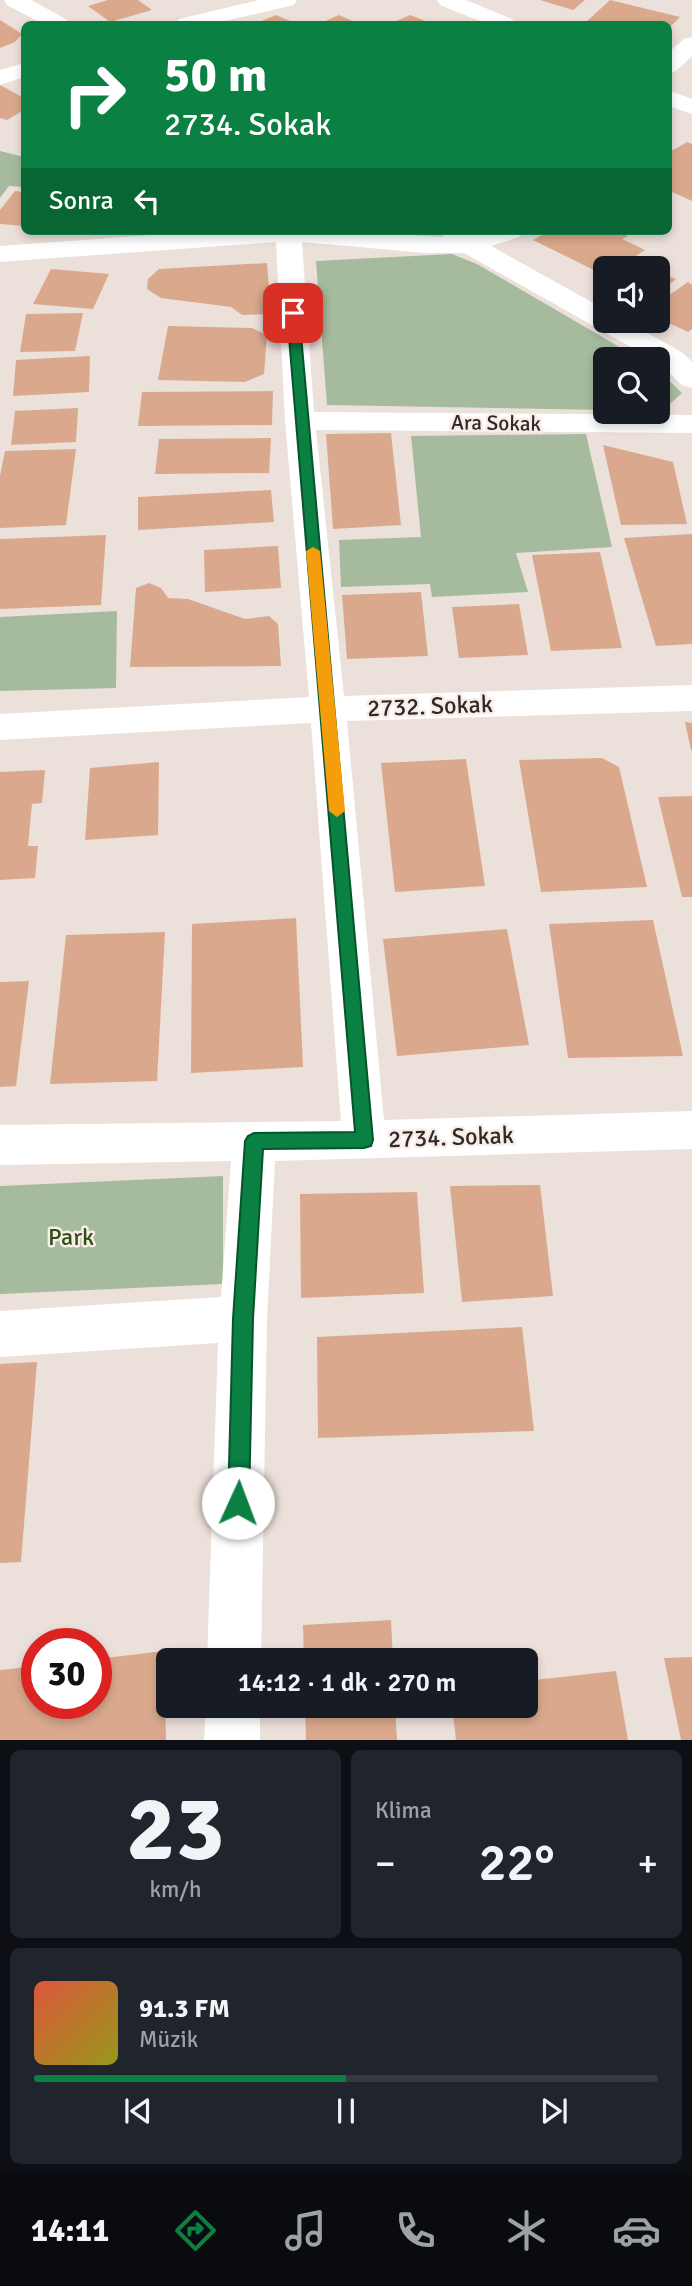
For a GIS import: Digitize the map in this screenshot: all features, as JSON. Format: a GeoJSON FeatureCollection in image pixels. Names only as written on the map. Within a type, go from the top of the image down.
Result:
{"type":"FeatureCollection","features":[{"type":"Feature","properties":{"kind":"street"},"geometry":{"type":"LineString","coordinates":[[15,0],[53,21]]}},
{"type":"Feature","properties":{"kind":"street"},"geometry":{"type":"LineString","coordinates":[[199,21],[286,0]]}},
{"type":"Feature","properties":{"kind":"street"},"geometry":{"type":"LineString","coordinates":[[448,0],[497,21]]}},
{"type":"Feature","properties":{"kind":"street"},"geometry":{"type":"LineString","coordinates":[[672,62],[692,44]]}},
{"type":"Feature","properties":{"kind":"street"},"geometry":{"type":"LineString","coordinates":[[0,78],[21,71]]}},
{"type":"Feature","properties":{"kind":"street"},"geometry":{"type":"LineString","coordinates":[[672,99],[692,107]]}},
{"type":"Feature","properties":{"kind":"street"},"geometry":{"type":"LineString","coordinates":[[0,254],[249,235]]}},
{"type":"Feature","properties":{"kind":"street"},"geometry":{"type":"LineString","coordinates":[[288,235],[300,421],[328,709],[364,1140]]}},
{"type":"Feature","properties":{"kind":"street"},"geometry":{"type":"LineString","coordinates":[[322,235],[469,245],[498,235]]}},
{"type":"Feature","properties":{"kind":"street"},"geometry":{"type":"LineString","coordinates":[[451,235],[673,359],[692,379]]}},
{"type":"Feature","properties":{"kind":"street","name":"Ara Sokak"},"geometry":{"type":"LineString","coordinates":[[300,421],[692,424]]}},
{"type":"Feature","properties":{"kind":"street","name":"2732. Sokak"},"geometry":{"type":"LineString","coordinates":[[0,727],[328,709],[692,698]]}},
{"type":"Feature","properties":{"kind":"street","name":"2734. Sokak"},"geometry":{"type":"LineString","coordinates":[[0,1145],[364,1140],[692,1130]]}},
{"type":"Feature","properties":{"kind":"street"},"geometry":{"type":"LineString","coordinates":[[234,1648],[243,1319],[254,1141]]}},
{"type":"Feature","properties":{"kind":"street"},"geometry":{"type":"LineString","coordinates":[[0,1334],[243,1319]]}},
{"type":"Feature","properties":{"kind":"street"},"geometry":{"type":"LineString","coordinates":[[232,1740],[233,1718]]}},
{"type":"Feature","properties":{"kind":"green space"},"geometry":{"type":"Polygon","coordinates":[[[0,151],[21,156],[21,187],[9,186],[0,198],[0,151]]]}},
{"type":"Feature","properties":{"kind":"green space"},"geometry":{"type":"Polygon","coordinates":[[[452,254],[477,264],[619,347],[593,347],[593,410],[327,405],[316,261],[452,254]]]}},
{"type":"Feature","properties":{"kind":"green space"},"geometry":{"type":"Polygon","coordinates":[[[670,382],[682,393],[670,404],[670,382]]]}},
{"type":"Feature","properties":{"kind":"green space"},"geometry":{"type":"Polygon","coordinates":[[[586,434],[612,547],[516,553],[528,592],[432,597],[430,584],[341,587],[339,540],[421,537],[411,436],[586,434]]]}},
{"type":"Feature","properties":{"kind":"green space"},"geometry":{"type":"Polygon","coordinates":[[[117,611],[116,688],[0,691],[0,617],[117,611]]]}},
{"type":"Feature","properties":{"kind":"green space","name":"Park"},"geometry":{"type":"Polygon","coordinates":[[[223,1176],[223,1284],[0,1294],[0,1186],[223,1176]]]}},
{"type":"Feature","properties":{"kind":"building"},"geometry":{"type":"Polygon","coordinates":[[[108,0],[138,0],[152,10],[109,21],[88,6],[108,0]]]}},
{"type":"Feature","properties":{"kind":"building"},"geometry":{"type":"Polygon","coordinates":[[[540,0],[585,0],[573,10],[540,0]]]}},
{"type":"Feature","properties":{"kind":"building"},"geometry":{"type":"Polygon","coordinates":[[[610,0],[680,17],[672,25],[672,21],[587,21],[610,0]]]}},
{"type":"Feature","properties":{"kind":"building"},"geometry":{"type":"Polygon","coordinates":[[[276,15],[290,21],[261,21],[276,15]]]}},
{"type":"Feature","properties":{"kind":"building"},"geometry":{"type":"Polygon","coordinates":[[[339,15],[352,21],[326,21],[339,15]]]}},
{"type":"Feature","properties":{"kind":"building"},"geometry":{"type":"Polygon","coordinates":[[[410,15],[425,21],[397,21],[410,15]]]}},
{"type":"Feature","properties":{"kind":"building"},"geometry":{"type":"Polygon","coordinates":[[[0,20],[21,35],[15,42],[0,48],[0,20]]]}},
{"type":"Feature","properties":{"kind":"building"},"geometry":{"type":"Polygon","coordinates":[[[0,85],[21,96],[21,112],[7,120],[0,118],[0,85]]]}},
{"type":"Feature","properties":{"kind":"building"},"geometry":{"type":"Polygon","coordinates":[[[687,142],[692,144],[692,201],[672,192],[672,151],[687,142]]]}},
{"type":"Feature","properties":{"kind":"building"},"geometry":{"type":"Polygon","coordinates":[[[15,191],[21,192],[21,226],[0,224],[0,210],[15,191]]]}},
{"type":"Feature","properties":{"kind":"building"},"geometry":{"type":"Polygon","coordinates":[[[541,235],[626,235],[628,236],[622,239],[645,250],[636,256],[593,256],[593,270],[533,240],[541,235]]]}},
{"type":"Feature","properties":{"kind":"building"},"geometry":{"type":"Polygon","coordinates":[[[267,263],[271,314],[242,315],[231,307],[161,298],[147,289],[148,279],[159,269],[267,263]]]}},
{"type":"Feature","properties":{"kind":"building"},"geometry":{"type":"Polygon","coordinates":[[[51,269],[109,274],[93,309],[33,304],[51,269]]]}},
{"type":"Feature","properties":{"kind":"building"},"geometry":{"type":"Polygon","coordinates":[[[688,282],[692,285],[692,329],[688,332],[670,324],[670,295],[688,282]]]}},
{"type":"Feature","properties":{"kind":"building"},"geometry":{"type":"Polygon","coordinates":[[[83,313],[75,351],[20,352],[26,314],[83,313]]]}},
{"type":"Feature","properties":{"kind":"building"},"geometry":{"type":"Polygon","coordinates":[[[168,326],[252,328],[267,335],[264,374],[245,382],[158,380],[168,326]]]}},
{"type":"Feature","properties":{"kind":"building"},"geometry":{"type":"Polygon","coordinates":[[[90,356],[89,392],[13,396],[16,360],[90,356]]]}},
{"type":"Feature","properties":{"kind":"building"},"geometry":{"type":"Polygon","coordinates":[[[273,391],[272,425],[138,426],[142,392],[273,391]]]}},
{"type":"Feature","properties":{"kind":"building"},"geometry":{"type":"Polygon","coordinates":[[[78,408],[76,442],[11,445],[15,411],[78,408]]]}},
{"type":"Feature","properties":{"kind":"building"},"geometry":{"type":"Polygon","coordinates":[[[391,433],[401,525],[333,529],[326,434],[391,433]]]}},
{"type":"Feature","properties":{"kind":"building"},"geometry":{"type":"Polygon","coordinates":[[[271,438],[269,473],[155,474],[159,439],[271,438]]]}},
{"type":"Feature","properties":{"kind":"building"},"geometry":{"type":"Polygon","coordinates":[[[603,445],[673,462],[687,524],[621,525],[603,445]]]}},
{"type":"Feature","properties":{"kind":"building"},"geometry":{"type":"Polygon","coordinates":[[[76,449],[66,525],[0,528],[0,476],[5,451],[76,449]]]}},
{"type":"Feature","properties":{"kind":"building"},"geometry":{"type":"Polygon","coordinates":[[[271,490],[274,522],[138,530],[138,497],[271,490]]]}},
{"type":"Feature","properties":{"kind":"building"},"geometry":{"type":"Polygon","coordinates":[[[692,534],[692,644],[656,646],[624,538],[692,534]]]}},
{"type":"Feature","properties":{"kind":"building"},"geometry":{"type":"Polygon","coordinates":[[[106,535],[101,605],[0,609],[0,539],[106,535]]]}},
{"type":"Feature","properties":{"kind":"building"},"geometry":{"type":"Polygon","coordinates":[[[278,546],[281,588],[205,592],[204,550],[278,546]]]}},
{"type":"Feature","properties":{"kind":"building"},"geometry":{"type":"Polygon","coordinates":[[[600,552],[622,648],[551,651],[532,555],[600,552]]]}},
{"type":"Feature","properties":{"kind":"building"},"geometry":{"type":"Polygon","coordinates":[[[149,583],[161,588],[168,598],[188,599],[245,619],[269,616],[278,624],[281,666],[130,667],[136,588],[149,583]]]}},
{"type":"Feature","properties":{"kind":"building"},"geometry":{"type":"Polygon","coordinates":[[[421,592],[428,656],[347,659],[342,595],[421,592]]]}},
{"type":"Feature","properties":{"kind":"building"},"geometry":{"type":"Polygon","coordinates":[[[519,604],[528,655],[459,658],[452,607],[519,604]]]}},
{"type":"Feature","properties":{"kind":"building"},"geometry":{"type":"Polygon","coordinates":[[[685,722],[692,723],[692,750],[691,750],[685,722]]]}},
{"type":"Feature","properties":{"kind":"building"},"geometry":{"type":"Polygon","coordinates":[[[602,758],[619,767],[647,887],[541,892],[519,760],[602,758]]]}},
{"type":"Feature","properties":{"kind":"building"},"geometry":{"type":"Polygon","coordinates":[[[466,759],[485,886],[395,892],[381,763],[466,759]]]}},
{"type":"Feature","properties":{"kind":"building"},"geometry":{"type":"Polygon","coordinates":[[[159,762],[158,835],[85,840],[90,768],[159,762]]]}},
{"type":"Feature","properties":{"kind":"building"},"geometry":{"type":"Polygon","coordinates":[[[45,770],[42,803],[32,804],[28,846],[38,846],[35,878],[0,880],[0,772],[45,770]]]}},
{"type":"Feature","properties":{"kind":"building"},"geometry":{"type":"Polygon","coordinates":[[[692,796],[692,897],[682,897],[658,797],[692,796]]]}},
{"type":"Feature","properties":{"kind":"building"},"geometry":{"type":"Polygon","coordinates":[[[296,918],[303,1067],[191,1073],[192,924],[296,918]]]}},
{"type":"Feature","properties":{"kind":"building"},"geometry":{"type":"Polygon","coordinates":[[[653,920],[683,1056],[568,1058],[549,924],[653,920]]]}},
{"type":"Feature","properties":{"kind":"building"},"geometry":{"type":"Polygon","coordinates":[[[507,929],[529,1045],[397,1056],[383,939],[507,929]]]}},
{"type":"Feature","properties":{"kind":"building"},"geometry":{"type":"Polygon","coordinates":[[[165,932],[157,1081],[50,1084],[66,935],[165,932]]]}},
{"type":"Feature","properties":{"kind":"building"},"geometry":{"type":"Polygon","coordinates":[[[29,981],[16,1086],[0,1087],[0,982],[29,981]]]}},
{"type":"Feature","properties":{"kind":"building"},"geometry":{"type":"Polygon","coordinates":[[[540,1185],[553,1296],[462,1302],[450,1186],[540,1185]]]}},
{"type":"Feature","properties":{"kind":"building"},"geometry":{"type":"Polygon","coordinates":[[[417,1192],[424,1293],[301,1298],[300,1194],[417,1192]]]}},
{"type":"Feature","properties":{"kind":"building"},"geometry":{"type":"Polygon","coordinates":[[[522,1327],[534,1431],[318,1438],[317,1337],[522,1327]]]}},
{"type":"Feature","properties":{"kind":"building"},"geometry":{"type":"Polygon","coordinates":[[[37,1362],[21,1562],[0,1563],[0,1364],[37,1362]]]}},
{"type":"Feature","properties":{"kind":"building"},"geometry":{"type":"Polygon","coordinates":[[[391,1620],[392,1648],[304,1648],[303,1625],[391,1620]]]}},
{"type":"Feature","properties":{"kind":"building"},"geometry":{"type":"Polygon","coordinates":[[[156,1652],[156,1718],[166,1718],[166,1740],[0,1740],[0,1670],[21,1668],[21,1719],[112,1719],[112,1657],[156,1652]]]}},
{"type":"Feature","properties":{"kind":"building"},"geometry":{"type":"Polygon","coordinates":[[[692,1657],[692,1740],[681,1740],[664,1658],[692,1657]]]}},
{"type":"Feature","properties":{"kind":"building"},"geometry":{"type":"Polygon","coordinates":[[[616,1671],[628,1740],[456,1740],[453,1718],[538,1718],[538,1680],[616,1671]]]}},
{"type":"Feature","properties":{"kind":"building"},"geometry":{"type":"Polygon","coordinates":[[[305,1718],[396,1718],[397,1740],[306,1740],[305,1718]]]}},
{"type":"Feature","properties":{"kind":"slow traffic"},"geometry":{"type":"LineString","coordinates":[[313,551],[337,811]]}},
{"type":"Feature","properties":{"kind":"route"},"geometry":{"type":"LineString","coordinates":[[238,1503],[243,1319],[254,1141],[364,1140],[328,709],[300,421],[293,313]]}}]}
